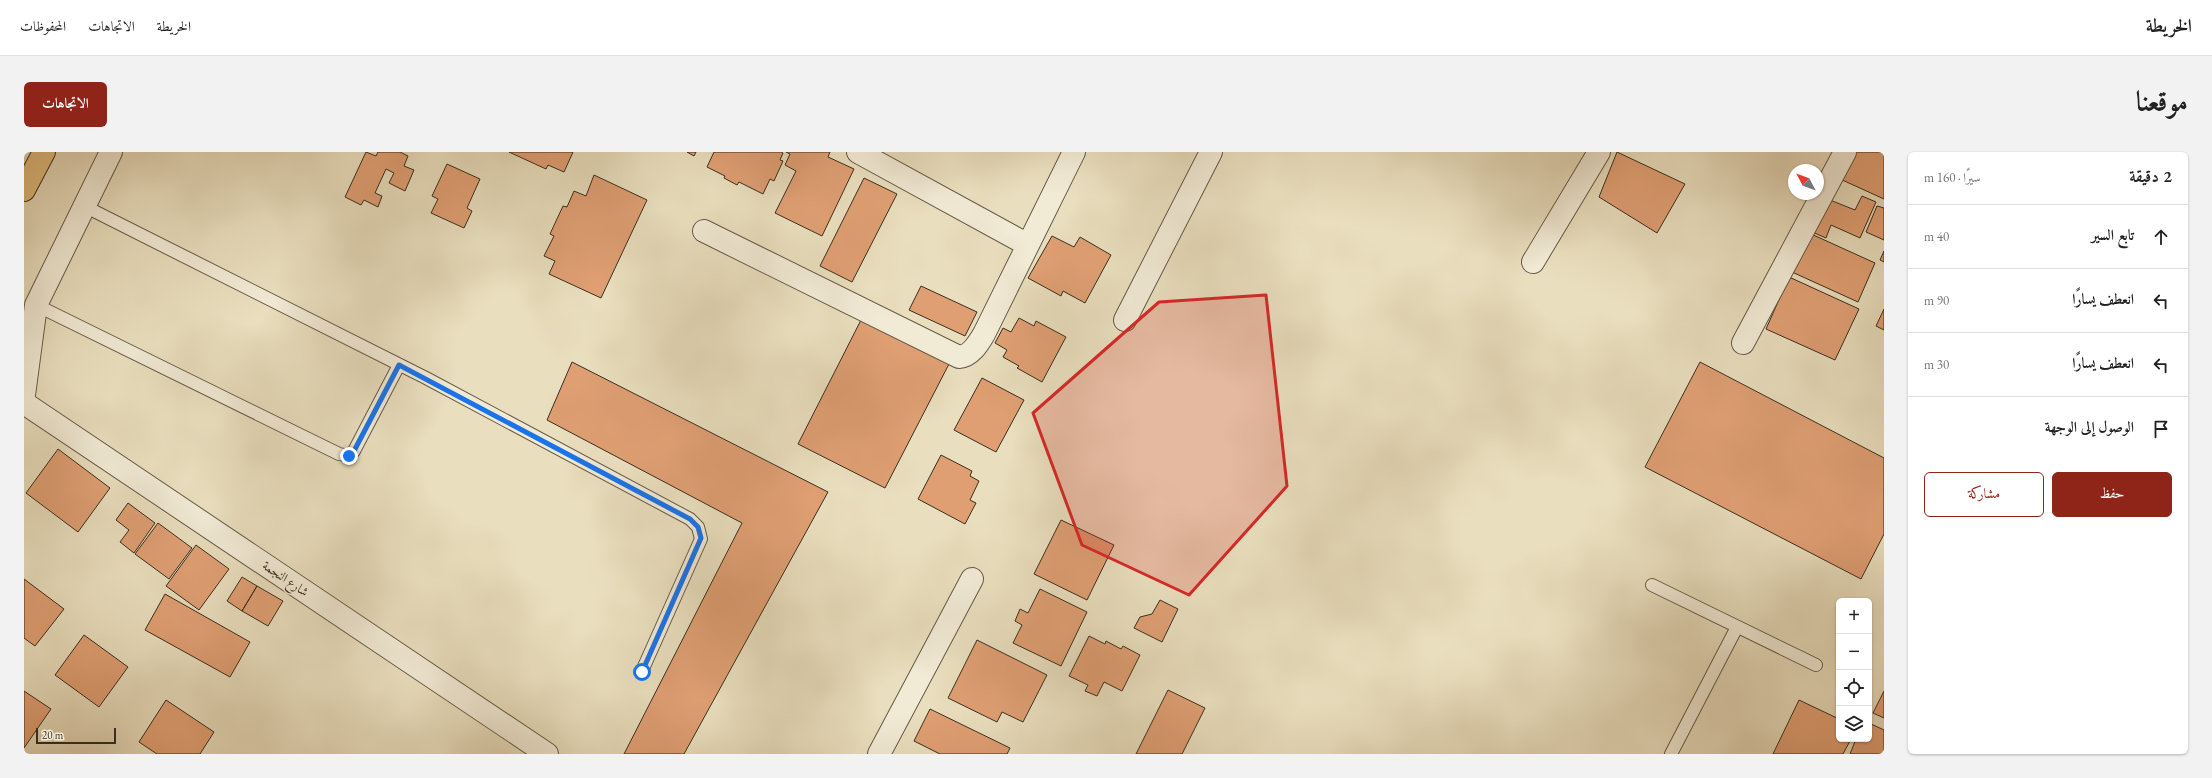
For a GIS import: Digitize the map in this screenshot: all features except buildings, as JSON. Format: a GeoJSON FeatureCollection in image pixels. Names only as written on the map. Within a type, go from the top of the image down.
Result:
{"type":"FeatureCollection","features":[{"type":"Feature","properties":{"kind":"highway"},"geometry":{"type":"LineString","coordinates":[[24,190],[44,152]]}},
{"type":"Feature","properties":{"kind":"street"},"geometry":{"type":"LineString","coordinates":[[24,395],[36,305],[111,152]]}},
{"type":"Feature","properties":{"kind":"street"},"geometry":{"type":"LineString","coordinates":[[858,152],[1028,245]]}},
{"type":"Feature","properties":{"kind":"street"},"geometry":{"type":"LineString","coordinates":[[704,231],[959,357],[965,357],[981,340],[1074,152]]}},
{"type":"Feature","properties":{"kind":"street"},"geometry":{"type":"LineString","coordinates":[[1125,320],[1211,152]]}},
{"type":"Feature","properties":{"kind":"street"},"geometry":{"type":"LineString","coordinates":[[1533,262],[1599,152]]}},
{"type":"Feature","properties":{"kind":"street"},"geometry":{"type":"LineString","coordinates":[[1743,342],[1845,152]]}},
{"type":"Feature","properties":{"kind":"street","name":"شارع النجمة"},"geometry":{"type":"LineString","coordinates":[[24,403],[547,754]]}},
{"type":"Feature","properties":{"kind":"street"},"geometry":{"type":"LineString","coordinates":[[879,754],[972,579]]}},
{"type":"Feature","properties":{"kind":"lane"},"geometry":{"type":"LineString","coordinates":[[84,206],[399,365],[690,519],[698,527],[701,538],[642,672]]}},
{"type":"Feature","properties":{"kind":"lane"},"geometry":{"type":"LineString","coordinates":[[36,305],[339,454],[349,456],[354,451],[399,365]]}},
{"type":"Feature","properties":{"kind":"lane"},"geometry":{"type":"LineString","coordinates":[[1652,585],[1816,665]]}},
{"type":"Feature","properties":{"kind":"lane"},"geometry":{"type":"LineString","coordinates":[[1671,754],[1737,627]]}},
{"type":"Feature","properties":{"kind":"highlighted area"},"geometry":{"type":"Polygon","coordinates":[[[1266,295],[1287,486],[1189,595],[1082,545],[1033,413],[1159,302],[1266,295]]]}},
{"type":"Feature","properties":{"kind":"route"},"geometry":{"type":"LineString","coordinates":[[349,456],[354,451],[399,365],[690,519],[698,527],[701,538],[642,672]]}}]}
